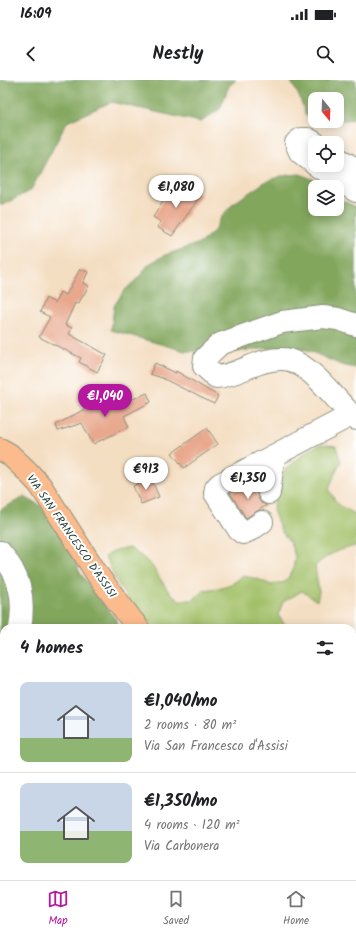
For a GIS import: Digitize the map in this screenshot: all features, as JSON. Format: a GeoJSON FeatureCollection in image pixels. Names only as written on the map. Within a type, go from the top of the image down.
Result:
{"type":"FeatureCollection","features":[{"type":"Feature","properties":{"kind":"main road","name":"VIA SAN FRANCESCO D'ASSISI"},"geometry":{"type":"LineString","coordinates":[[0,449],[14,459],[40,485],[99,576],[135,624]]}},
{"type":"Feature","properties":{"kind":"street"},"geometry":{"type":"LineString","coordinates":[[308,139],[301,138],[296,143],[300,152],[308,158]]}},
{"type":"Feature","properties":{"kind":"street"},"geometry":{"type":"LineString","coordinates":[[344,162],[356,169]]}},
{"type":"Feature","properties":{"kind":"street"},"geometry":{"type":"LineString","coordinates":[[327,172],[356,191]]}},
{"type":"Feature","properties":{"kind":"street"},"geometry":{"type":"LineString","coordinates":[[262,522],[243,533],[239,530],[215,493],[216,488],[220,484],[274,456],[354,417],[305,368],[290,360],[279,359],[264,362],[225,376],[216,377],[204,366],[205,358],[220,344],[282,322],[323,317],[338,319],[356,325]]}},
{"type":"Feature","properties":{"kind":"street"},"geometry":{"type":"LineString","coordinates":[[269,493],[274,456]]}},
{"type":"Feature","properties":{"kind":"street"},"geometry":{"type":"LineString","coordinates":[[0,552],[13,571],[22,593],[21,624]]}},
{"type":"Feature","properties":{"kind":"green space"},"geometry":{"type":"Polygon","coordinates":[[[0,80],[236,80],[229,86],[220,109],[201,122],[111,102],[67,122],[31,190],[3,205],[0,205],[0,80]]]}},
{"type":"Feature","properties":{"kind":"green space"},"geometry":{"type":"Polygon","coordinates":[[[290,80],[356,80],[356,119],[344,120],[344,92],[308,92],[308,116],[306,116],[299,96],[290,80]]]}},
{"type":"Feature","properties":{"kind":"green space"},"geometry":{"type":"Polygon","coordinates":[[[299,174],[315,180],[308,180],[308,216],[344,216],[344,201],[356,207],[356,368],[341,365],[308,350],[270,348],[232,352],[185,351],[111,330],[114,306],[124,291],[138,278],[149,264],[165,255],[200,243],[214,231],[222,216],[234,203],[265,182],[281,176],[299,174]]]}},
{"type":"Feature","properties":{"kind":"green space"},"geometry":{"type":"Polygon","coordinates":[[[322,444],[336,446],[341,461],[329,488],[336,502],[356,514],[356,546],[334,553],[315,566],[319,592],[317,601],[302,591],[283,602],[278,615],[284,624],[143,624],[118,584],[105,556],[115,551],[129,548],[152,566],[168,591],[179,600],[193,600],[203,590],[232,584],[243,576],[258,579],[271,585],[285,582],[293,571],[295,556],[290,542],[281,531],[273,510],[278,482],[286,469],[308,450],[322,444]]]}},
{"type":"Feature","properties":{"kind":"green space"},"geometry":{"type":"Polygon","coordinates":[[[24,497],[41,506],[73,556],[80,573],[118,624],[0,624],[0,510],[24,497]]]}},
{"type":"Feature","properties":{"kind":"building"},"geometry":{"type":"Polygon","coordinates":[[[183,183],[201,195],[172,236],[157,227],[161,222],[153,217],[170,191],[175,195],[183,183]]]}},
{"type":"Feature","properties":{"kind":"building"},"geometry":{"type":"Polygon","coordinates":[[[80,269],[88,272],[83,283],[89,286],[78,304],[75,303],[65,325],[72,328],[69,334],[107,355],[97,372],[79,362],[81,358],[39,337],[50,317],[40,312],[46,298],[55,303],[60,292],[66,295],[80,269]]]}},
{"type":"Feature","properties":{"kind":"building"},"geometry":{"type":"Polygon","coordinates":[[[155,363],[176,373],[176,371],[218,396],[214,404],[162,378],[150,374],[155,363]]]}},
{"type":"Feature","properties":{"kind":"building"},"geometry":{"type":"Polygon","coordinates":[[[147,393],[151,402],[124,416],[129,427],[93,444],[82,423],[58,431],[56,425],[106,397],[111,406],[118,403],[119,405],[147,393]]]}},
{"type":"Feature","properties":{"kind":"building"},"geometry":{"type":"Polygon","coordinates":[[[207,428],[218,444],[184,468],[172,453],[207,428]]]}},
{"type":"Feature","properties":{"kind":"building"},"geometry":{"type":"Polygon","coordinates":[[[151,478],[159,497],[141,504],[133,486],[151,478]]]}},
{"type":"Feature","properties":{"kind":"building"},"geometry":{"type":"Polygon","coordinates":[[[253,483],[261,503],[267,505],[246,518],[230,493],[243,486],[245,488],[253,483]]]}}]}
